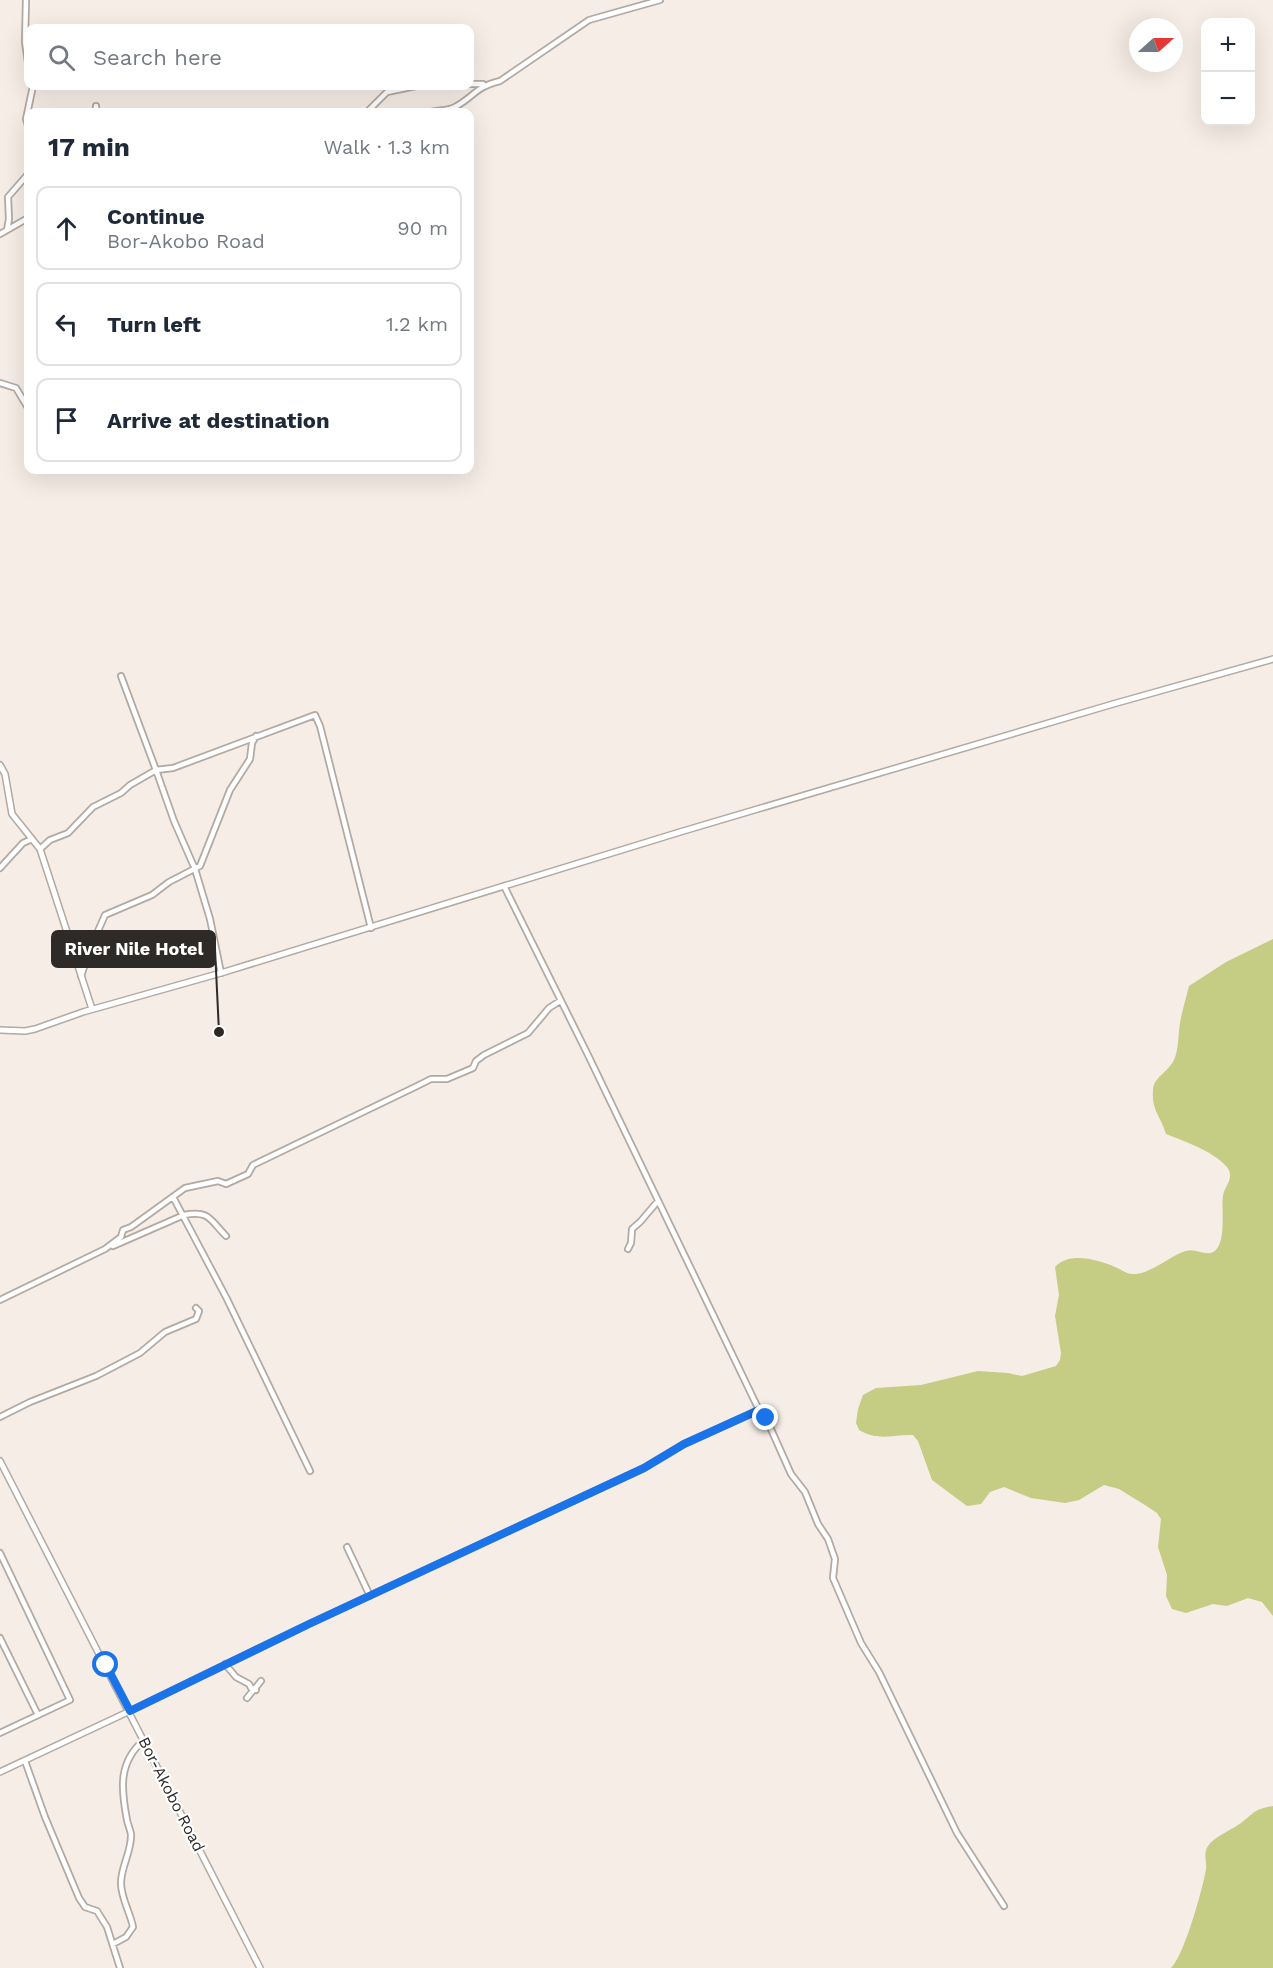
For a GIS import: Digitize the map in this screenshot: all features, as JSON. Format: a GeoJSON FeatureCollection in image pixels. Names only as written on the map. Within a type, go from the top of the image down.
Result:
{"type":"FeatureCollection","features":[{"type":"Feature","properties":{"kind":"street"},"geometry":{"type":"LineString","coordinates":[[25,24],[26,0]]}},
{"type":"Feature","properties":{"kind":"street"},"geometry":{"type":"LineString","coordinates":[[474,84],[500,81],[589,20],[660,0]]}},
{"type":"Feature","properties":{"kind":"street"},"geometry":{"type":"LineString","coordinates":[[454,108],[471,98],[474,92],[486,84]]}},
{"type":"Feature","properties":{"kind":"street"},"geometry":{"type":"LineString","coordinates":[[28,108],[32,90]]}},
{"type":"Feature","properties":{"kind":"street"},"geometry":{"type":"LineString","coordinates":[[371,108],[387,92],[397,90]]}},
{"type":"Feature","properties":{"kind":"street"},"geometry":{"type":"LineString","coordinates":[[7,230],[8,197],[24,179]]}},
{"type":"Feature","properties":{"kind":"street"},"geometry":{"type":"LineString","coordinates":[[0,234],[24,220]]}},
{"type":"Feature","properties":{"kind":"street"},"geometry":{"type":"LineString","coordinates":[[0,383],[16,388],[24,401]]}},
{"type":"Feature","properties":{"kind":"street"},"geometry":{"type":"LineString","coordinates":[[0,1030],[25,1031],[973,746],[1273,659]]}},
{"type":"Feature","properties":{"kind":"street"},"geometry":{"type":"LineString","coordinates":[[120,676],[174,821],[195,869],[210,919],[221,973]]}},
{"type":"Feature","properties":{"kind":"street"},"geometry":{"type":"LineString","coordinates":[[40,849],[50,840],[68,833],[93,807],[121,793],[156,770],[173,768],[315,715],[320,726],[371,928]]}},
{"type":"Feature","properties":{"kind":"street"},"geometry":{"type":"LineString","coordinates":[[81,976],[105,915],[152,895],[201,863],[230,790],[250,759],[252,743],[256,736]]}},
{"type":"Feature","properties":{"kind":"street"},"geometry":{"type":"LineString","coordinates":[[0,765],[5,774],[12,814],[40,849],[92,1010]]}},
{"type":"Feature","properties":{"kind":"street"},"geometry":{"type":"LineString","coordinates":[[0,868],[23,843],[32,839]]}},
{"type":"Feature","properties":{"kind":"street"},"geometry":{"type":"LineString","coordinates":[[504,886],[759,1410],[766,1418],[791,1474],[805,1492],[818,1524],[828,1539],[835,1559],[833,1578],[861,1643],[879,1672],[957,1833],[1004,1906]]}},
{"type":"Feature","properties":{"kind":"street"},"geometry":{"type":"LineString","coordinates":[[105,1249],[121,1238],[123,1230],[131,1227],[185,1188],[218,1181],[226,1184],[248,1174],[254,1165],[431,1079],[447,1079],[473,1068],[476,1061],[484,1055],[528,1033],[549,1008],[560,1001]]}},
{"type":"Feature","properties":{"kind":"street"},"geometry":{"type":"LineString","coordinates":[[173,1197],[310,1471]]}},
{"type":"Feature","properties":{"kind":"street"},"geometry":{"type":"LineString","coordinates":[[628,1249],[632,1229],[658,1201]]}},
{"type":"Feature","properties":{"kind":"street"},"geometry":{"type":"LineString","coordinates":[[0,1300],[105,1249],[184,1215],[195,1213],[207,1215],[226,1236]]}},
{"type":"Feature","properties":{"kind":"street"},"geometry":{"type":"LineString","coordinates":[[0,1417],[30,1402],[96,1376],[140,1353],[165,1332],[196,1319],[199,1311],[196,1308]]}},
{"type":"Feature","properties":{"kind":"street"},"geometry":{"type":"LineString","coordinates":[[0,1772],[644,1468],[684,1444],[759,1410]]}},
{"type":"Feature","properties":{"kind":"street","name":"Bor-Akobo Road"},"geometry":{"type":"LineString","coordinates":[[0,1461],[260,1968]]}},
{"type":"Feature","properties":{"kind":"street"},"geometry":{"type":"LineString","coordinates":[[347,1547],[370,1596]]}},
{"type":"Feature","properties":{"kind":"street"},"geometry":{"type":"LineString","coordinates":[[0,1553],[70,1700],[1,1731]]}},
{"type":"Feature","properties":{"kind":"street"},"geometry":{"type":"LineString","coordinates":[[0,1638],[38,1715]]}},
{"type":"Feature","properties":{"kind":"street"},"geometry":{"type":"LineString","coordinates":[[225,1664],[236,1677],[256,1690]]}},
{"type":"Feature","properties":{"kind":"street"},"geometry":{"type":"LineString","coordinates":[[247,1698],[256,1690],[261,1681]]}},
{"type":"Feature","properties":{"kind":"street"},"geometry":{"type":"LineString","coordinates":[[113,1944],[126,1937],[133,1927],[121,1884],[123,1866],[129,1855],[130,1834],[123,1787],[124,1768],[138,1745],[144,1740]]}},
{"type":"Feature","properties":{"kind":"street"},"geometry":{"type":"LineString","coordinates":[[25,1761],[45,1817],[79,1898],[85,1907],[97,1911],[107,1927],[120,1968]]}},
{"type":"Feature","properties":{"kind":"green space"},"geometry":{"type":"Polygon","coordinates":[[[1273,939],[1273,1616],[1262,1602],[1248,1598],[1227,1606],[1213,1604],[1186,1613],[1172,1609],[1166,1596],[1167,1575],[1158,1547],[1161,1519],[1157,1513],[1119,1489],[1104,1485],[1079,1500],[1065,1503],[1031,1498],[1004,1487],[990,1492],[981,1504],[967,1506],[932,1480],[918,1441],[913,1435],[873,1436],[859,1430],[856,1423],[863,1395],[876,1388],[921,1385],[978,1371],[1022,1376],[1056,1366],[1061,1353],[1055,1316],[1059,1295],[1055,1267],[1061,1262],[1084,1258],[1108,1264],[1128,1273],[1138,1274],[1186,1251],[1210,1253],[1217,1248],[1222,1235],[1223,1196],[1229,1180],[1229,1171],[1220,1160],[1206,1151],[1166,1134],[1153,1103],[1154,1086],[1176,1056],[1181,1018],[1189,986],[1226,962],[1273,939]]]}},
{"type":"Feature","properties":{"kind":"green space"},"geometry":{"type":"Polygon","coordinates":[[[1273,1806],[1273,1968],[1171,1968],[1182,1950],[1197,1906],[1206,1869],[1205,1854],[1208,1846],[1257,1810],[1273,1806]]]}},
{"type":"Feature","properties":{"kind":"place","name":"River Nile Hotel"},"geometry":{"type":"Point","coordinates":[219,1032]}},
{"type":"Feature","properties":{"kind":"route"},"geometry":{"type":"LineString","coordinates":[[106,1665],[130,1711],[309,1624],[644,1468],[684,1444],[759,1410],[766,1418]]}}]}
